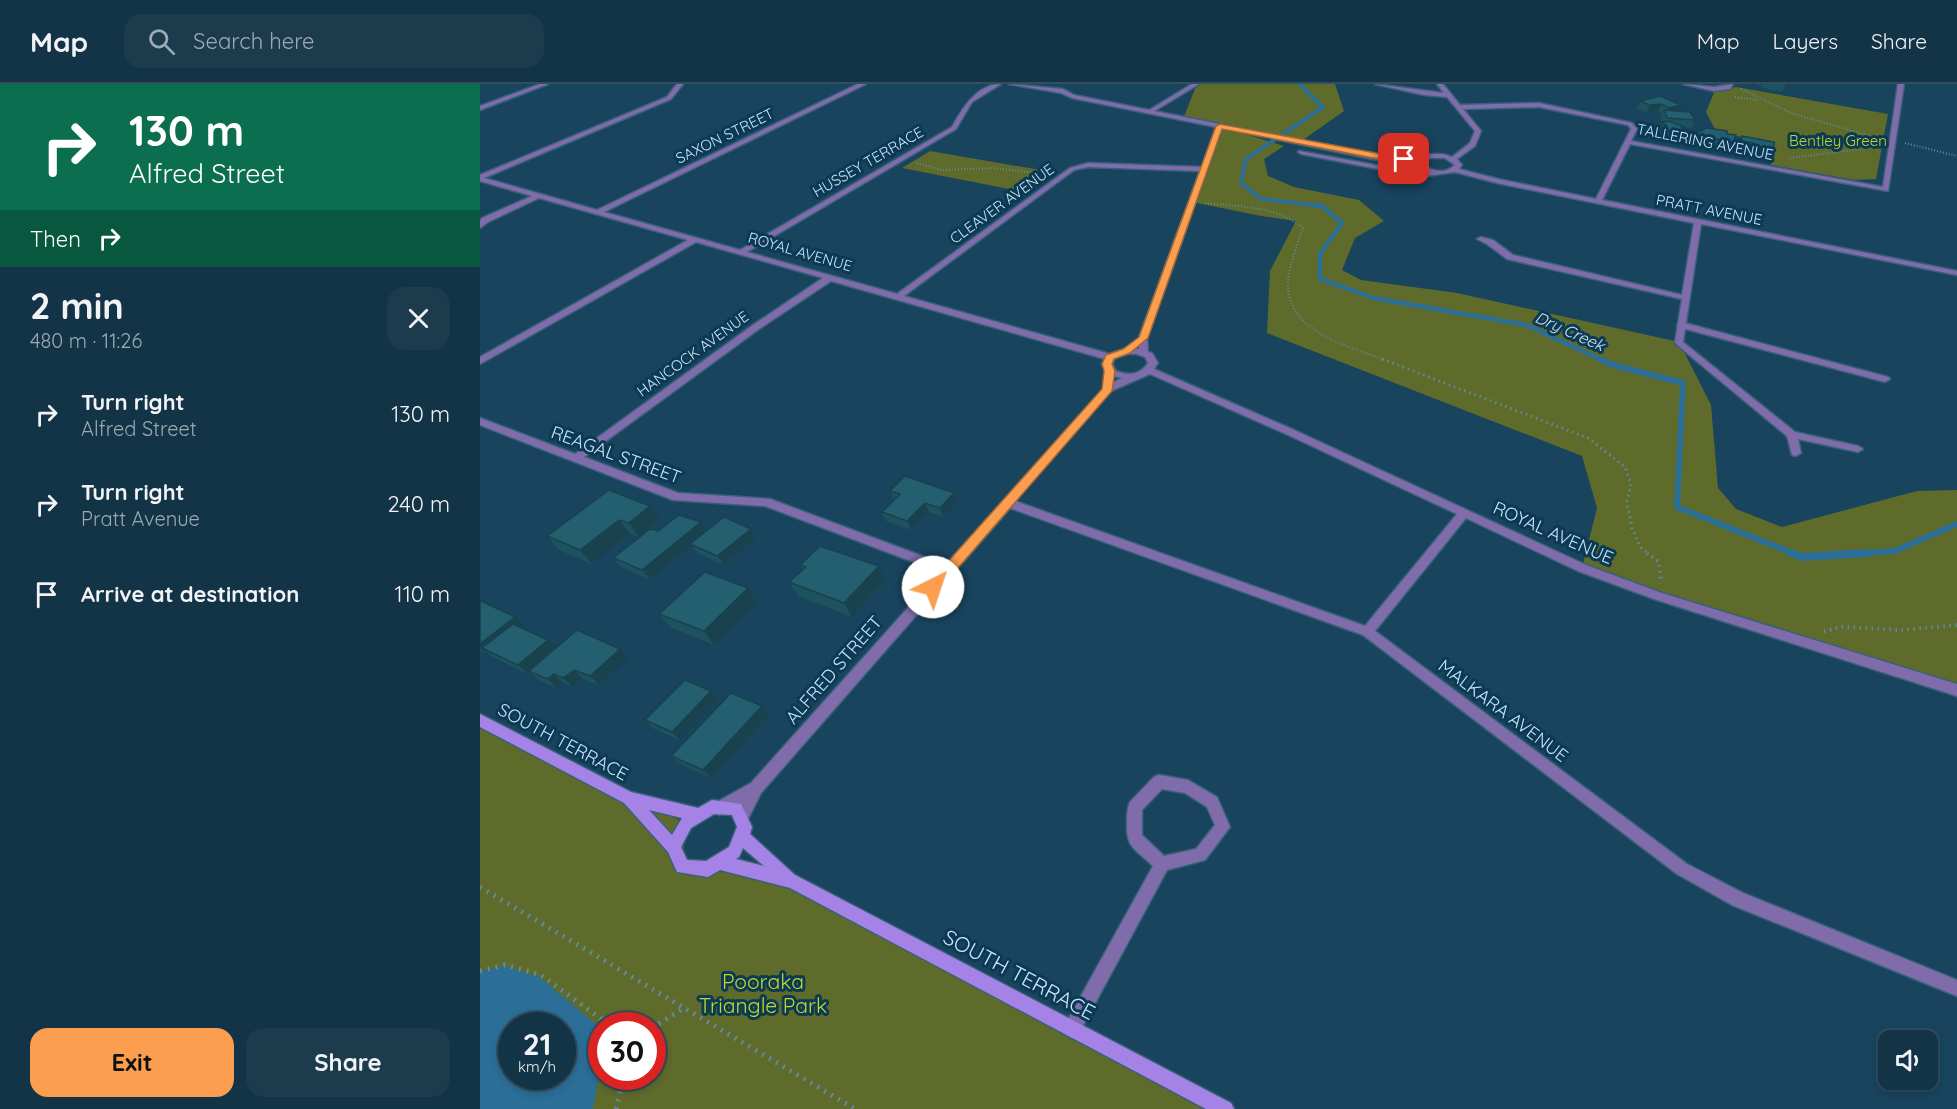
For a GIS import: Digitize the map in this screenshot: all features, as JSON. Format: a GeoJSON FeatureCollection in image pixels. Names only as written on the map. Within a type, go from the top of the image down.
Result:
{"type":"FeatureCollection","features":[{"type":"Feature","properties":{"kind":"street"},"geometry":{"type":"LineString","coordinates":[[480,108],[545,84]]}},
{"type":"Feature","properties":{"kind":"street"},"geometry":{"type":"LineString","coordinates":[[480,178],[669,98],[680,84]]}},
{"type":"Feature","properties":{"kind":"street","name":"SAXON STREET"},"geometry":{"type":"LineString","coordinates":[[598,212],[863,84]]}},
{"type":"Feature","properties":{"kind":"street","name":"HUSSEY TERRACE"},"geometry":{"type":"LineString","coordinates":[[740,253],[954,128],[970,101],[998,84]]}},
{"type":"Feature","properties":{"kind":"street"},"geometry":{"type":"LineString","coordinates":[[1012,84],[1065,89],[1072,96],[1258,134],[1419,163],[1430,172]]}},
{"type":"Feature","properties":{"kind":"street"},"geometry":{"type":"LineString","coordinates":[[1149,112],[1196,84]]}},
{"type":"Feature","properties":{"kind":"street"},"geometry":{"type":"LineString","coordinates":[[1378,84],[1424,93],[1449,95]]}},
{"type":"Feature","properties":{"kind":"street"},"geometry":{"type":"LineString","coordinates":[[1440,84],[1478,131],[1477,140],[1467,152],[1453,159]]}},
{"type":"Feature","properties":{"kind":"street"},"geometry":{"type":"LineString","coordinates":[[1686,84],[1714,89],[1728,88],[1730,84]]}},
{"type":"Feature","properties":{"kind":"street","name":"TALLERING AVENUE"},"geometry":{"type":"LineString","coordinates":[[1627,142],[1886,190],[1901,84]]}},
{"type":"Feature","properties":{"kind":"street"},"geometry":{"type":"LineString","coordinates":[[1459,108],[1539,105],[1620,120],[1630,124],[1634,129],[1598,201]]}},
{"type":"Feature","properties":{"kind":"street"},"geometry":{"type":"LineString","coordinates":[[1144,352],[1143,338],[1220,126]]}},
{"type":"Feature","properties":{"kind":"street"},"geometry":{"type":"LineString","coordinates":[[1301,152],[1419,175],[1430,172]]}},
{"type":"Feature","properties":{"kind":"street"},"geometry":{"type":"LineString","coordinates":[[1419,163],[1429,156],[1453,159],[1460,165],[1457,170]]}},
{"type":"Feature","properties":{"kind":"street","name":"CLEAVER AVENUE"},"geometry":{"type":"LineString","coordinates":[[898,297],[1072,169],[1088,165],[1204,169]]}},
{"type":"Feature","properties":{"kind":"street","name":"PRATT AVENUE"},"geometry":{"type":"LineString","coordinates":[[1430,172],[1445,173],[1457,170],[1497,181],[1957,273]]}},
{"type":"Feature","properties":{"kind":"street","name":"ROYAL AVENUE"},"geometry":{"type":"LineString","coordinates":[[480,178],[1110,357]]}},
{"type":"Feature","properties":{"kind":"street"},"geometry":{"type":"LineString","coordinates":[[480,226],[485,220],[538,195]]}},
{"type":"Feature","properties":{"kind":"street"},"geometry":{"type":"LineString","coordinates":[[1698,222],[1679,342],[1792,435],[1858,448]]}},
{"type":"Feature","properties":{"kind":"street"},"geometry":{"type":"LineString","coordinates":[[1481,239],[1490,242],[1510,256],[1686,298]]}},
{"type":"Feature","properties":{"kind":"street"},"geometry":{"type":"LineString","coordinates":[[480,361],[694,240]]}},
{"type":"Feature","properties":{"kind":"street","name":"HANCOCK AVENUE"},"geometry":{"type":"LineString","coordinates":[[576,458],[756,327],[829,278]]}},
{"type":"Feature","properties":{"kind":"street"},"geometry":{"type":"LineString","coordinates":[[1681,325],[1885,379]]}},
{"type":"Feature","properties":{"kind":"street"},"geometry":{"type":"LineString","coordinates":[[1108,389],[1110,371],[1107,364],[1110,357],[1127,351],[1143,338]]}},
{"type":"Feature","properties":{"kind":"street"},"geometry":{"type":"LineString","coordinates":[[1127,351],[1144,352],[1152,359],[1153,363],[1149,370]]}},
{"type":"Feature","properties":{"kind":"street","name":"ROYAL AVENUE"},"geometry":{"type":"LineString","coordinates":[[1149,370],[1290,432],[1582,568],[1658,596],[1957,690]]}},
{"type":"Feature","properties":{"kind":"street","name":"ALFRED STREET"},"geometry":{"type":"LineString","coordinates":[[741,818],[756,788],[1108,389],[1149,370]]}},
{"type":"Feature","properties":{"kind":"street"},"geometry":{"type":"LineString","coordinates":[[1110,371],[1120,376],[1132,377]]}},
{"type":"Feature","properties":{"kind":"street","name":"REAGAL STREET"},"geometry":{"type":"LineString","coordinates":[[480,421],[677,497],[766,502],[948,570]]}},
{"type":"Feature","properties":{"kind":"street"},"geometry":{"type":"LineString","coordinates":[[1792,435],[1796,453]]}},
{"type":"Feature","properties":{"kind":"street","name":"MALKARA AVENUE"},"geometry":{"type":"LineString","coordinates":[[1008,502],[1367,632],[1682,869],[1738,899],[1957,988]]}},
{"type":"Feature","properties":{"kind":"street"},"geometry":{"type":"LineString","coordinates":[[1367,632],[1464,513]]}},
{"type":"Feature","properties":{"kind":"street","name":"SOUTH TERRACE"},"geometry":{"type":"LineString","coordinates":[[480,720],[629,798],[699,815]]}},
{"type":"Feature","properties":{"kind":"street"},"geometry":{"type":"LineString","coordinates":[[1072,1029],[1162,864],[1200,855],[1223,827],[1212,802],[1188,787],[1159,782],[1135,807],[1134,838],[1162,864]]}},
{"type":"Feature","properties":{"kind":"street","name":"ALFRED STREET"},"geometry":{"type":"LineString","coordinates":[[720,808],[756,788]]}},
{"type":"Feature","properties":{"kind":"street","name":"SOUTH TERRACE"},"geometry":{"type":"LineString","coordinates":[[629,798],[673,847]]}},
{"type":"Feature","properties":{"kind":"street"},"geometry":{"type":"LineString","coordinates":[[712,807],[736,809],[745,827],[734,852],[708,869],[682,867],[673,847],[686,823],[699,815],[712,807]]}},
{"type":"Feature","properties":{"kind":"street","name":"SOUTH TERRACE"},"geometry":{"type":"LineString","coordinates":[[741,836],[792,881],[1225,1109]]}},
{"type":"Feature","properties":{"kind":"street","name":"SOUTH TERRACE"},"geometry":{"type":"LineString","coordinates":[[717,862],[792,881]]}},
{"type":"Feature","properties":{"kind":"path"},"geometry":{"type":"LineString","coordinates":[[1738,87],[1758,100]]}},
{"type":"Feature","properties":{"kind":"path"},"geometry":{"type":"LineString","coordinates":[[1729,95],[1758,100],[1830,126],[1882,139],[1880,147],[1787,158],[1783,171]]}},
{"type":"Feature","properties":{"kind":"path"},"geometry":{"type":"LineString","coordinates":[[1926,149],[1904,148],[1904,143],[1957,156]]}},
{"type":"Feature","properties":{"kind":"path"},"geometry":{"type":"LineString","coordinates":[[903,158],[936,169],[1003,168],[1061,177]]}},
{"type":"Feature","properties":{"kind":"path"},"geometry":{"type":"LineString","coordinates":[[1192,202],[1264,211],[1296,220],[1304,228],[1288,277],[1288,297],[1294,311],[1307,325],[1323,336],[1588,438],[1625,467],[1631,484],[1627,502],[1632,528],[1640,547],[1659,562],[1663,578],[1658,596]]}},
{"type":"Feature","properties":{"kind":"path"},"geometry":{"type":"LineString","coordinates":[[1811,644],[1825,630],[1842,627],[1903,630],[1957,625]]}},
{"type":"Feature","properties":{"kind":"path"},"geometry":{"type":"LineString","coordinates":[[480,886],[855,1109]]}},
{"type":"Feature","properties":{"kind":"path"},"geometry":{"type":"LineString","coordinates":[[480,971],[505,965],[541,975],[592,1012]]}},
{"type":"Feature","properties":{"kind":"path"},"geometry":{"type":"LineString","coordinates":[[666,1019],[684,1008]]}},
{"type":"Feature","properties":{"kind":"path"},"geometry":{"type":"LineString","coordinates":[[616,1109],[621,1090]]}},
{"type":"Feature","properties":{"kind":"green space"},"geometry":{"type":"Polygon","coordinates":[[[1197,84],[1335,84],[1344,111],[1300,142],[1229,129],[1284,146],[1264,159],[1268,176],[1294,187],[1359,200],[1384,221],[1355,238],[1342,270],[1361,280],[1457,293],[1679,342],[1711,405],[1718,488],[1736,509],[1782,527],[1917,491],[1957,490],[1957,690],[1582,568],[1597,508],[1582,456],[1267,333],[1270,271],[1296,221],[1192,202],[1220,127],[1183,119],[1197,84]]]}},
{"type":"Feature","properties":{"kind":"green space","name":"Bentley Green"},"geometry":{"type":"Polygon","coordinates":[[[1736,87],[1888,114],[1876,179],[1855,180],[1771,165],[1775,142],[1717,133],[1706,112],[1715,90],[1736,87]]]}},
{"type":"Feature","properties":{"kind":"green space"},"geometry":{"type":"Polygon","coordinates":[[[930,151],[1052,172],[1025,192],[902,168],[930,151]]]}},
{"type":"Feature","properties":{"kind":"green space","name":"Pooraka Triangle Park"},"geometry":{"type":"Polygon","coordinates":[[[480,720],[629,798],[686,823],[682,867],[792,881],[1228,1109],[480,1109],[480,720]]]}},
{"type":"Feature","properties":{"kind":"water"},"geometry":{"type":"Polygon","coordinates":[[[504,966],[539,977],[588,1017],[588,1090],[596,1090],[593,1109],[480,1109],[480,972],[504,966]]]}},
{"type":"Feature","properties":{"kind":"building"},"geometry":{"type":"Polygon","coordinates":[[[1660,96],[1681,105],[1669,108],[1661,104],[1650,105],[1640,101],[1660,96]]]}},
{"type":"Feature","properties":{"kind":"building"},"geometry":{"type":"Polygon","coordinates":[[[1664,110],[1690,112],[1695,120],[1667,118],[1664,110]]]}},
{"type":"Feature","properties":{"kind":"building"},"geometry":{"type":"Polygon","coordinates":[[[1669,121],[1692,133],[1677,135],[1658,126],[1666,125],[1661,122],[1669,121]]]}},
{"type":"Feature","properties":{"kind":"building"},"geometry":{"type":"Polygon","coordinates":[[[1707,128],[1736,135],[1734,142],[1692,135],[1707,128]]]}},
{"type":"Feature","properties":{"kind":"building"},"geometry":{"type":"Polygon","coordinates":[[[1742,136],[1774,142],[1773,149],[1741,141],[1742,136]]]}},
{"type":"Feature","properties":{"kind":"building"},"geometry":{"type":"Polygon","coordinates":[[[905,476],[954,493],[940,508],[925,503],[907,521],[882,512],[900,494],[890,491],[905,476]]]}},
{"type":"Feature","properties":{"kind":"building"},"geometry":{"type":"Polygon","coordinates":[[[609,490],[650,506],[629,523],[619,520],[580,550],[547,536],[609,490]]]}},
{"type":"Feature","properties":{"kind":"building"},"geometry":{"type":"Polygon","coordinates":[[[679,515],[701,522],[642,570],[613,558],[650,529],[658,531],[679,515]]]}},
{"type":"Feature","properties":{"kind":"building"},"geometry":{"type":"Polygon","coordinates":[[[724,517],[751,529],[717,556],[690,544],[724,517]]]}},
{"type":"Feature","properties":{"kind":"building"},"geometry":{"type":"Polygon","coordinates":[[[820,546],[879,566],[844,603],[789,582],[806,567],[800,565],[820,546]]]}},
{"type":"Feature","properties":{"kind":"building"},"geometry":{"type":"Polygon","coordinates":[[[705,572],[748,588],[704,631],[659,614],[705,572]]]}},
{"type":"Feature","properties":{"kind":"building"},"geometry":{"type":"Polygon","coordinates":[[[480,602],[515,617],[480,644],[480,602]]]}},
{"type":"Feature","properties":{"kind":"building"},"geometry":{"type":"Polygon","coordinates":[[[513,624],[548,640],[518,665],[482,648],[513,624]]]}},
{"type":"Feature","properties":{"kind":"building"},"geometry":{"type":"Polygon","coordinates":[[[577,630],[620,649],[590,676],[574,670],[563,678],[554,674],[547,679],[529,671],[577,630]]]}},
{"type":"Feature","properties":{"kind":"building"},"geometry":{"type":"Polygon","coordinates":[[[685,680],[711,691],[672,732],[645,720],[685,680]]]}},
{"type":"Feature","properties":{"kind":"building"},"geometry":{"type":"Polygon","coordinates":[[[731,693],[762,706],[703,770],[671,756],[731,693]]]}},
{"type":"Feature","properties":{"kind":"waterway","name":"Dry Creek"},"geometry":{"type":"LineString","coordinates":[[1299,84],[1323,107],[1246,159],[1241,183],[1261,199],[1322,206]]}},
{"type":"Feature","properties":{"kind":"waterway","name":"Dry Creek"},"geometry":{"type":"LineString","coordinates":[[1312,205],[1322,206]]}},
{"type":"Feature","properties":{"kind":"waterway","name":"Dry Creek"},"geometry":{"type":"LineString","coordinates":[[1322,206],[1342,223],[1320,254],[1320,279],[1374,298],[1526,325],[1602,360]]}},
{"type":"Feature","properties":{"kind":"waterway","name":"Dry Creek"},"geometry":{"type":"LineString","coordinates":[[1599,359],[1613,365],[1683,383],[1677,507],[1795,554]]}},
{"type":"Feature","properties":{"kind":"waterway","name":"Dry Creek"},"geometry":{"type":"LineString","coordinates":[[1845,554],[1895,551],[1957,524]]}},
{"type":"Feature","properties":{"kind":"waterway","name":"Dry Creek"},"geometry":{"type":"LineString","coordinates":[[1791,553],[1802,557],[1868,553]]}},
{"type":"Feature","properties":{"kind":"route"},"geometry":{"type":"LineString","coordinates":[[933,587],[1108,389],[1110,371],[1107,364],[1110,357],[1127,351],[1143,338],[1220,126],[1389,159],[1404,159]]}}]}
